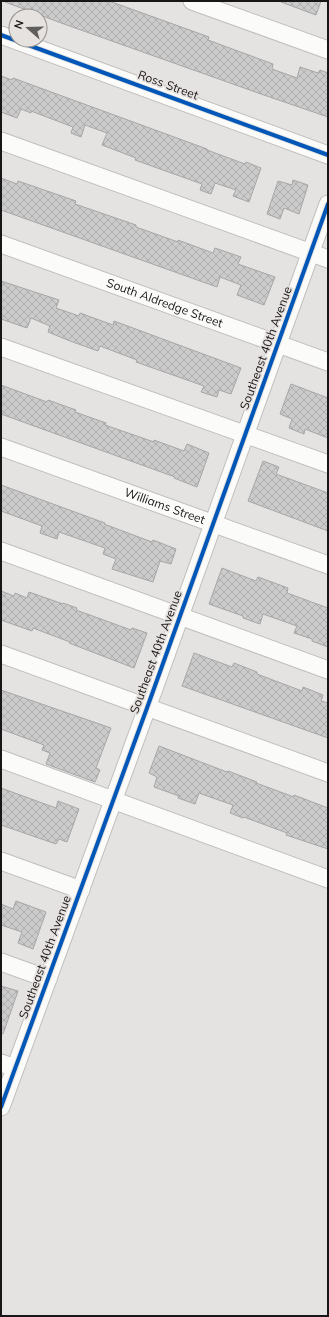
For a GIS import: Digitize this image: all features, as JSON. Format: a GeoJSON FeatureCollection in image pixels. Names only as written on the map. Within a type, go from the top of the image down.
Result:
{"type":"FeatureCollection","features":[{"type":"Feature","properties":{"kind":"street"},"geometry":{"type":"LineString","coordinates":[[192,1],[328,50]]}},
{"type":"Feature","properties":{"kind":"street","name":"Ross Street"},"geometry":{"type":"LineString","coordinates":[[1,35],[328,155]]}},
{"type":"Feature","properties":{"kind":"street"},"geometry":{"type":"LineString","coordinates":[[1,141],[328,259]]}},
{"type":"Feature","properties":{"kind":"street","name":"Southeast 40th Avenue"},"geometry":{"type":"LineString","coordinates":[[1,1107],[8,1066],[48,979],[328,204]]}},
{"type":"Feature","properties":{"kind":"street","name":"South Aldredge Street"},"geometry":{"type":"LineString","coordinates":[[1,244],[328,362]]}},
{"type":"Feature","properties":{"kind":"street"},"geometry":{"type":"LineString","coordinates":[[1,347],[328,464]]}},
{"type":"Feature","properties":{"kind":"street","name":"Williams Street"},"geometry":{"type":"LineString","coordinates":[[1,447],[328,565]]}},
{"type":"Feature","properties":{"kind":"street"},"geometry":{"type":"LineString","coordinates":[[1,551],[328,670]]}},
{"type":"Feature","properties":{"kind":"street"},"geometry":{"type":"LineString","coordinates":[[1,654],[328,773]]}},
{"type":"Feature","properties":{"kind":"street"},"geometry":{"type":"LineString","coordinates":[[1,759],[328,879]]}},
{"type":"Feature","properties":{"kind":"street"},"geometry":{"type":"LineString","coordinates":[[1,861],[81,890]]}},
{"type":"Feature","properties":{"kind":"street"},"geometry":{"type":"LineString","coordinates":[[1,962],[48,979]]}},
{"type":"Feature","properties":{"kind":"building"},"geometry":{"type":"Polygon","coordinates":[[[109,1],[209,37],[208,40],[273,64],[272,69],[297,78],[300,67],[318,73],[320,70],[328,73],[328,117],[48,18],[48,8],[21,8],[5,2],[109,1]]]}},
{"type":"Feature","properties":{"kind":"building"},"geometry":{"type":"Polygon","coordinates":[[[281,1],[321,1],[316,15],[281,1]]]}},
{"type":"Feature","properties":{"kind":"building"},"geometry":{"type":"Polygon","coordinates":[[[1,76],[12,80],[13,78],[245,164],[246,162],[261,168],[249,202],[233,196],[236,190],[215,183],[211,194],[200,190],[202,184],[135,160],[136,158],[102,145],[107,133],[85,125],[81,137],[71,133],[73,127],[31,111],[31,113],[21,109],[17,118],[1,112],[1,76]]]}},
{"type":"Feature","properties":{"kind":"building"},"geometry":{"type":"Polygon","coordinates":[[[1,178],[17,184],[18,181],[76,201],[75,204],[136,225],[136,227],[178,242],[178,240],[213,253],[215,248],[241,257],[238,264],[275,277],[264,305],[237,295],[241,285],[220,277],[217,287],[1,210],[1,178]]]}},
{"type":"Feature","properties":{"kind":"building"},"geometry":{"type":"Polygon","coordinates":[[[293,180],[308,185],[299,214],[284,208],[280,219],[267,214],[278,181],[292,185],[293,180]]]}},
{"type":"Feature","properties":{"kind":"building"},"geometry":{"type":"Polygon","coordinates":[[[1,281],[59,300],[56,308],[79,316],[80,313],[113,325],[114,321],[241,368],[231,394],[219,390],[217,397],[201,392],[204,386],[136,362],[137,360],[100,346],[98,351],[70,341],[48,332],[50,326],[31,318],[27,328],[1,319],[1,281]]]}},
{"type":"Feature","properties":{"kind":"building"},"geometry":{"type":"Polygon","coordinates":[[[291,384],[328,398],[328,438],[305,429],[304,434],[289,428],[292,419],[280,414],[291,384]]]}},
{"type":"Feature","properties":{"kind":"building"},"geometry":{"type":"Polygon","coordinates":[[[1,385],[47,402],[48,400],[76,410],[75,412],[106,423],[105,425],[154,442],[154,440],[184,451],[187,444],[209,453],[197,487],[174,478],[175,477],[1,414],[1,385]]]}},
{"type":"Feature","properties":{"kind":"building"},"geometry":{"type":"Polygon","coordinates":[[[263,461],[279,467],[276,474],[328,493],[328,531],[248,501],[263,461]]]}},
{"type":"Feature","properties":{"kind":"building"},"geometry":{"type":"Polygon","coordinates":[[[1,485],[152,542],[153,540],[176,549],[171,564],[160,561],[153,582],[112,569],[116,559],[103,554],[105,548],[59,532],[57,539],[40,533],[42,526],[1,511],[1,485]]]}},
{"type":"Feature","properties":{"kind":"building"},"geometry":{"type":"Polygon","coordinates":[[[222,568],[256,581],[258,577],[288,588],[287,593],[328,608],[328,647],[312,641],[312,639],[294,633],[297,626],[263,614],[260,624],[243,618],[243,616],[209,604],[222,568]]]}},
{"type":"Feature","properties":{"kind":"building"},"geometry":{"type":"Polygon","coordinates":[[[1,591],[14,596],[15,593],[27,598],[29,592],[77,608],[76,610],[131,630],[132,628],[147,633],[134,668],[33,628],[32,631],[1,620],[1,591]]]}},
{"type":"Feature","properties":{"kind":"building"},"geometry":{"type":"Polygon","coordinates":[[[194,653],[232,667],[234,663],[257,672],[257,674],[302,691],[303,687],[323,695],[321,701],[328,703],[328,738],[182,686],[194,653]]]}},
{"type":"Feature","properties":{"kind":"building"},"geometry":{"type":"Polygon","coordinates":[[[1,690],[111,728],[96,768],[100,770],[95,782],[46,764],[50,753],[42,750],[44,745],[1,729],[1,690]]]}},
{"type":"Feature","properties":{"kind":"building"},"geometry":{"type":"Polygon","coordinates":[[[159,746],[294,797],[294,795],[328,808],[328,849],[286,835],[287,833],[230,813],[233,805],[199,793],[195,804],[178,798],[179,796],[154,787],[157,777],[149,773],[159,746]]]}},
{"type":"Feature","properties":{"kind":"building"},"geometry":{"type":"Polygon","coordinates":[[[1,788],[56,808],[58,801],[79,809],[67,842],[59,839],[56,844],[1,825],[1,788]]]}},
{"type":"Feature","properties":{"kind":"building"},"geometry":{"type":"Polygon","coordinates":[[[16,901],[46,912],[33,949],[18,943],[22,932],[1,925],[1,904],[13,909],[16,901]]]}},
{"type":"Feature","properties":{"kind":"building"},"geometry":{"type":"Polygon","coordinates":[[[1,986],[18,991],[3,1034],[1,1034],[1,986]]]}},
{"type":"Feature","properties":{"kind":"cycle path"},"geometry":{"type":"LineString","coordinates":[[1,35],[328,155]]}},
{"type":"Feature","properties":{"kind":"cycle path"},"geometry":{"type":"LineString","coordinates":[[1,1107],[147,708],[328,204]]}}]}
